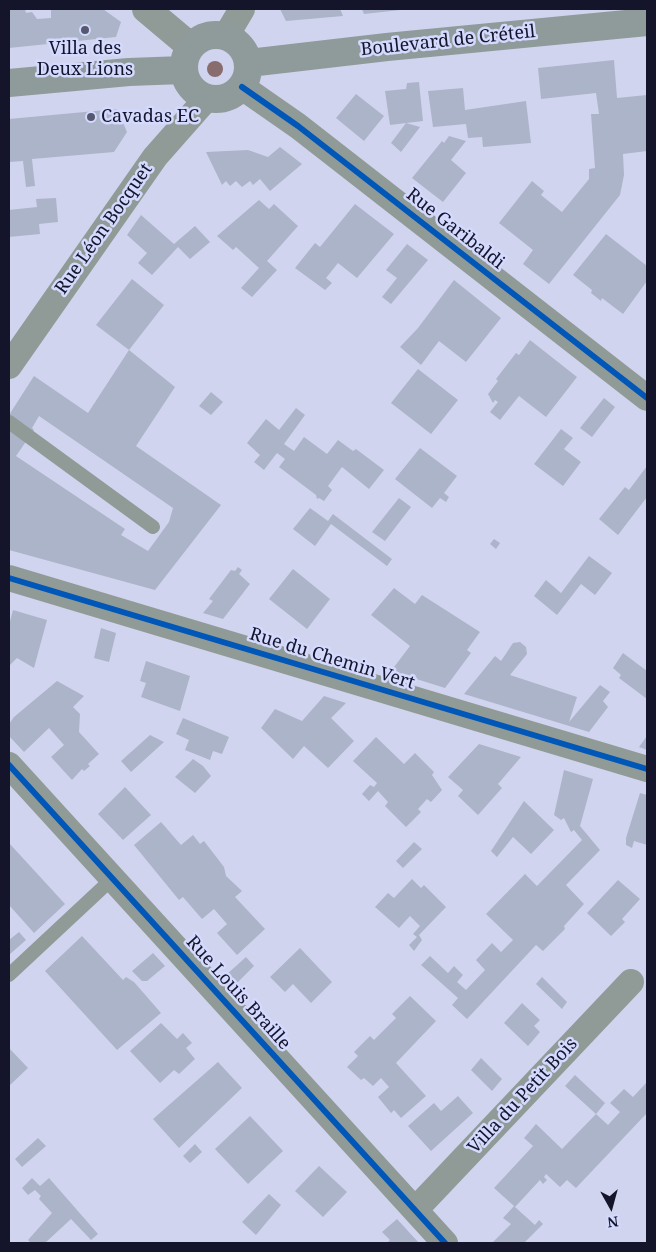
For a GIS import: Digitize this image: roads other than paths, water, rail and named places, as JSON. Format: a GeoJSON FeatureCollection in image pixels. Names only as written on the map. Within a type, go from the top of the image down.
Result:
{"type":"FeatureCollection","features":[{"type":"Feature","properties":{"kind":"main road","name":"Boulevard de Créteil"},"geometry":{"type":"LineString","coordinates":[[245,75],[387,47],[647,22]]}},
{"type":"Feature","properties":{"kind":"main road"},"geometry":{"type":"LineString","coordinates":[[207,35],[226,36],[241,46],[245,75],[230,97],[215,100],[192,90],[185,80],[187,58],[207,35]]}},
{"type":"Feature","properties":{"kind":"main road"},"geometry":{"type":"LineString","coordinates":[[9,83],[187,58]]}},
{"type":"Feature","properties":{"kind":"street"},"geometry":{"type":"LineString","coordinates":[[146,9],[187,58]]}},
{"type":"Feature","properties":{"kind":"street"},"geometry":{"type":"LineString","coordinates":[[226,36],[242,9]]}},
{"type":"Feature","properties":{"kind":"street","name":"Rue Garibaldi"},"geometry":{"type":"LineString","coordinates":[[245,75],[306,132],[647,398]]}},
{"type":"Feature","properties":{"kind":"street","name":"Rue Léon Bocquet"},"geometry":{"type":"LineString","coordinates":[[9,366],[155,157],[207,98]]}},
{"type":"Feature","properties":{"kind":"street","name":"Rue du Chemin Vert"},"geometry":{"type":"LineString","coordinates":[[9,578],[647,769]]}},
{"type":"Feature","properties":{"kind":"street","name":"Rue Louis Braille"},"geometry":{"type":"LineString","coordinates":[[11,771],[113,878],[445,1243]]}},
{"type":"Feature","properties":{"kind":"street","name":"Villa du Petit Bois"},"geometry":{"type":"LineString","coordinates":[[416,1209],[631,982]]}},
{"type":"Feature","properties":{"kind":"lane"},"geometry":{"type":"LineString","coordinates":[[9,422],[152,527]]}},
{"type":"Feature","properties":{"kind":"lane"},"geometry":{"type":"LineString","coordinates":[[9,975],[113,878]]}},
{"type":"Feature","properties":{"kind":"place","name":"Villa des Deux Lions"},"geometry":{"type":"Point","coordinates":[85,30]}},
{"type":"Feature","properties":{"kind":"place","name":"Cavadas EC"},"geometry":{"type":"Point","coordinates":[91,117]}}]}
